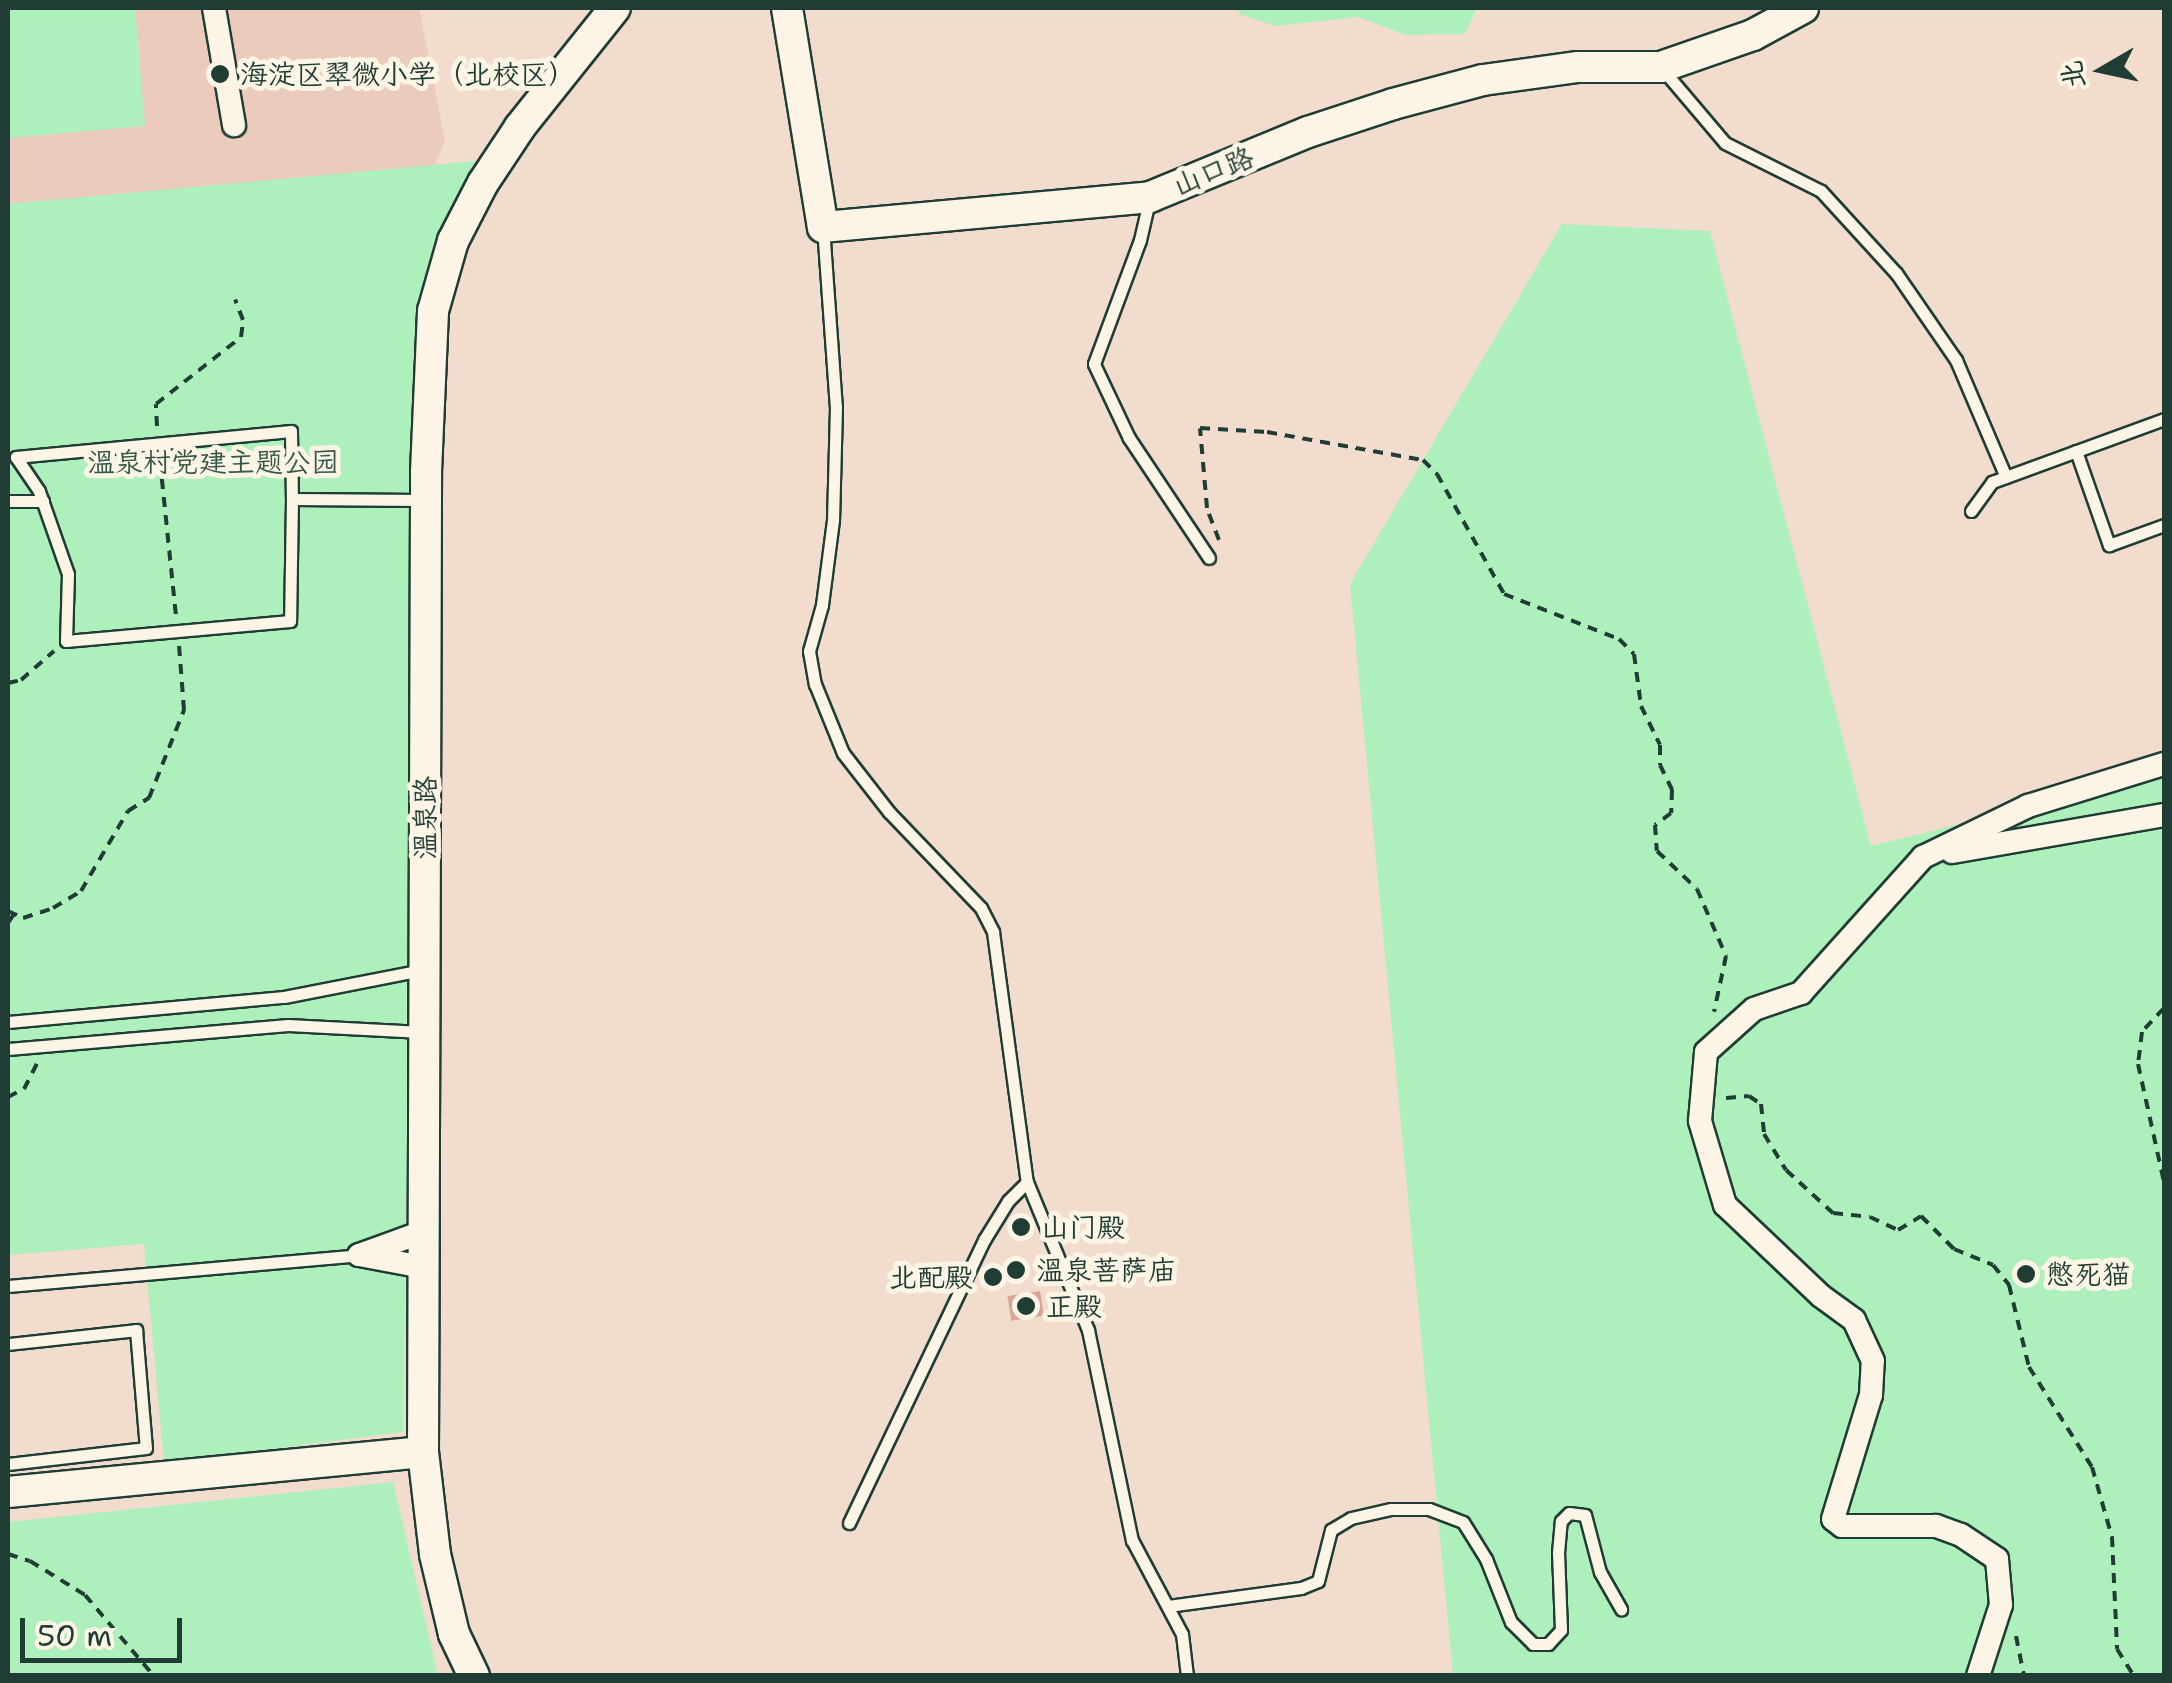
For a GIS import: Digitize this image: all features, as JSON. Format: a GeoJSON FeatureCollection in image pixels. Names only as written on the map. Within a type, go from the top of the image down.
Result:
{"type":"FeatureCollection","features":[{"type":"Feature","properties":{"kind":"main road","name":"温泉路"},"geometry":{"type":"LineString","coordinates":[[474,1676],[454,1634],[435,1554],[423,1452],[426,500],[434,311],[453,242],[520,126],[615,8]]}},
{"type":"Feature","properties":{"kind":"main road"},"geometry":{"type":"LineString","coordinates":[[787,8],[823,227]]}},
{"type":"Feature","properties":{"kind":"main road","name":"山口路"},"geometry":{"type":"LineString","coordinates":[[823,227],[1150,197],[1308,132],[1482,80],[1578,67],[1661,67],[1753,35],[1802,8]]}},
{"type":"Feature","properties":{"kind":"main road"},"geometry":{"type":"LineString","coordinates":[[8,1492],[423,1452]]}},
{"type":"Feature","properties":{"kind":"street"},"geometry":{"type":"LineString","coordinates":[[214,8],[234,125]]}},
{"type":"Feature","properties":{"kind":"street"},"geometry":{"type":"LineString","coordinates":[[1978,1676],[2001,1605],[1998,1560],[1977,1544],[1936,1526],[1842,1526],[1832,1519],[1871,1395],[1873,1360],[1854,1320],[1821,1296],[1725,1205],[1700,1120],[1706,1052],[1754,1009],[1801,993],[1924,857],[2028,806],[2164,764]]}},
{"type":"Feature","properties":{"kind":"street"},"geometry":{"type":"LineString","coordinates":[[1924,857],[2164,815]]}},
{"type":"Feature","properties":{"kind":"street"},"geometry":{"type":"LineString","coordinates":[[359,1256],[423,1232]]}},
{"type":"Feature","properties":{"kind":"street"},"geometry":{"type":"LineString","coordinates":[[359,1256],[423,1267]]}},
{"type":"Feature","properties":{"kind":"lane"},"geometry":{"type":"LineString","coordinates":[[1661,67],[1725,142],[1820,191],[1896,273],[1956,360],[2006,477]]}},
{"type":"Feature","properties":{"kind":"lane"},"geometry":{"type":"LineString","coordinates":[[1150,197],[1140,240],[1094,364],[1129,438],[1209,558]]}},
{"type":"Feature","properties":{"kind":"lane"},"geometry":{"type":"LineString","coordinates":[[823,227],[836,426],[831,537],[822,605],[808,651],[815,684],[843,753],[889,812],[980,908],[993,932],[1027,1182],[1088,1330],[1132,1540],[1182,1634],[1187,1676]]}},
{"type":"Feature","properties":{"kind":"lane"},"geometry":{"type":"LineString","coordinates":[[1971,511],[1992,482],[2164,419]]}},
{"type":"Feature","properties":{"kind":"lane"},"geometry":{"type":"LineString","coordinates":[[291,431],[292,499],[290,621],[66,641],[68,574],[43,501],[16,457],[291,431]]}},
{"type":"Feature","properties":{"kind":"lane"},"geometry":{"type":"LineString","coordinates":[[2076,451],[2109,545],[2164,525]]}},
{"type":"Feature","properties":{"kind":"lane"},"geometry":{"type":"LineString","coordinates":[[292,499],[426,500]]}},
{"type":"Feature","properties":{"kind":"lane"},"geometry":{"type":"LineString","coordinates":[[8,501],[43,501]]}},
{"type":"Feature","properties":{"kind":"lane"},"geometry":{"type":"LineString","coordinates":[[8,1022],[284,998],[422,970]]}},
{"type":"Feature","properties":{"kind":"lane"},"geometry":{"type":"LineString","coordinates":[[44,1020],[46,1046]]}},
{"type":"Feature","properties":{"kind":"lane"},"geometry":{"type":"LineString","coordinates":[[8,1049],[288,1025],[422,1032]]}},
{"type":"Feature","properties":{"kind":"lane"},"geometry":{"type":"LineString","coordinates":[[849,1523],[984,1240],[1008,1201],[1027,1182]]}},
{"type":"Feature","properties":{"kind":"lane"},"geometry":{"type":"LineString","coordinates":[[8,1286],[359,1256]]}},
{"type":"Feature","properties":{"kind":"lane"},"geometry":{"type":"LineString","coordinates":[[8,1344],[136,1330],[146,1448],[8,1464]]}},
{"type":"Feature","properties":{"kind":"lane"},"geometry":{"type":"LineString","coordinates":[[1168,1606],[1301,1588],[1318,1581],[1327,1542],[1341,1524],[1391,1509],[1429,1509],[1462,1522],[1473,1536],[1512,1622],[1533,1644],[1548,1644],[1562,1630],[1558,1553],[1562,1521],[1569,1513],[1585,1515],[1600,1572],[1620,1610]]}},
{"type":"Feature","properties":{"kind":"path"},"geometry":{"type":"LineString","coordinates":[[1209,558],[1226,557],[1207,508],[1200,428],[1267,432],[1423,460],[1438,474],[1504,594],[1619,639],[1634,654],[1641,706],[1660,744],[1660,765],[1672,790],[1671,813],[1655,825],[1657,851],[1697,889],[1726,956],[1706,1052]]}},
{"type":"Feature","properties":{"kind":"path"},"geometry":{"type":"LineString","coordinates":[[8,683],[21,680],[66,641]]}},
{"type":"Feature","properties":{"kind":"path"},"geometry":{"type":"LineString","coordinates":[[8,923],[14,914]]}},
{"type":"Feature","properties":{"kind":"path"},"geometry":{"type":"LineString","coordinates":[[2164,1008],[2142,1032],[2138,1064],[2164,1182]]}},
{"type":"Feature","properties":{"kind":"path"},"geometry":{"type":"LineString","coordinates":[[8,1097],[24,1089],[46,1046]]}},
{"type":"Feature","properties":{"kind":"path"},"geometry":{"type":"LineString","coordinates":[[1701,1099],[1749,1096],[1760,1104],[1764,1134],[1786,1170],[1833,1213],[1870,1217],[1898,1230],[1921,1216],[1944,1241],[1993,1265],[2009,1285],[2029,1367],[2092,1466],[2112,1538],[2117,1649],[2134,1676]]}},
{"type":"Feature","properties":{"kind":"path"},"geometry":{"type":"LineString","coordinates":[[8,1554],[30,1560],[86,1595],[154,1676]]}},
{"type":"Feature","properties":{"kind":"shaded area","name":"海淀区翠微小学（北校区）"},"geometry":{"type":"Polygon","coordinates":[[[8,8],[419,8],[445,141],[434,167],[8,204],[8,8]]]}},
{"type":"Feature","properties":{"kind":"green space"},"geometry":{"type":"Polygon","coordinates":[[[8,8],[135,8],[145,126],[8,138],[8,8]]]}},
{"type":"Feature","properties":{"kind":"green space"},"geometry":{"type":"Polygon","coordinates":[[[1236,8],[1477,8],[1465,34],[1406,35],[1358,17],[1276,26],[1241,15],[1236,8]]]}},
{"type":"Feature","properties":{"kind":"green space","name":"温泉村党建主题公园"},"geometry":{"type":"Polygon","coordinates":[[[487,160],[421,301],[403,1432],[164,1463],[144,1244],[8,1255],[8,204],[487,160]]]}},
{"type":"Feature","properties":{"kind":"green space"},"geometry":{"type":"Polygon","coordinates":[[[1562,224],[1710,231],[1871,846],[2164,773],[2164,1675],[1453,1675],[1350,584],[1562,224]]]}},
{"type":"Feature","properties":{"kind":"green space"},"geometry":{"type":"Polygon","coordinates":[[[393,1482],[438,1675],[8,1675],[8,1522],[393,1482]]]}},
{"type":"Feature","properties":{"kind":"building","name":"正殿"},"geometry":{"type":"Polygon","coordinates":[[[1040,1291],[1044,1316],[1011,1321],[1007,1296],[1040,1291]]]}},
{"type":"Feature","properties":{"kind":"place","name":"海淀区翠微小学（北校区）"},"geometry":{"type":"Point","coordinates":[220,74]}},
{"type":"Feature","properties":{"kind":"place","name":"山门殿"},"geometry":{"type":"Point","coordinates":[1021,1227]}},
{"type":"Feature","properties":{"kind":"place","name":"温泉菩萨庙"},"geometry":{"type":"Point","coordinates":[1016,1270]}},
{"type":"Feature","properties":{"kind":"place","name":"憋死猫"},"geometry":{"type":"Point","coordinates":[2026,1274]}},
{"type":"Feature","properties":{"kind":"place","name":"北配殿"},"geometry":{"type":"Point","coordinates":[993,1277]}},
{"type":"Feature","properties":{"kind":"place","name":"正殿"},"geometry":{"type":"Point","coordinates":[1026,1306]}}]}
